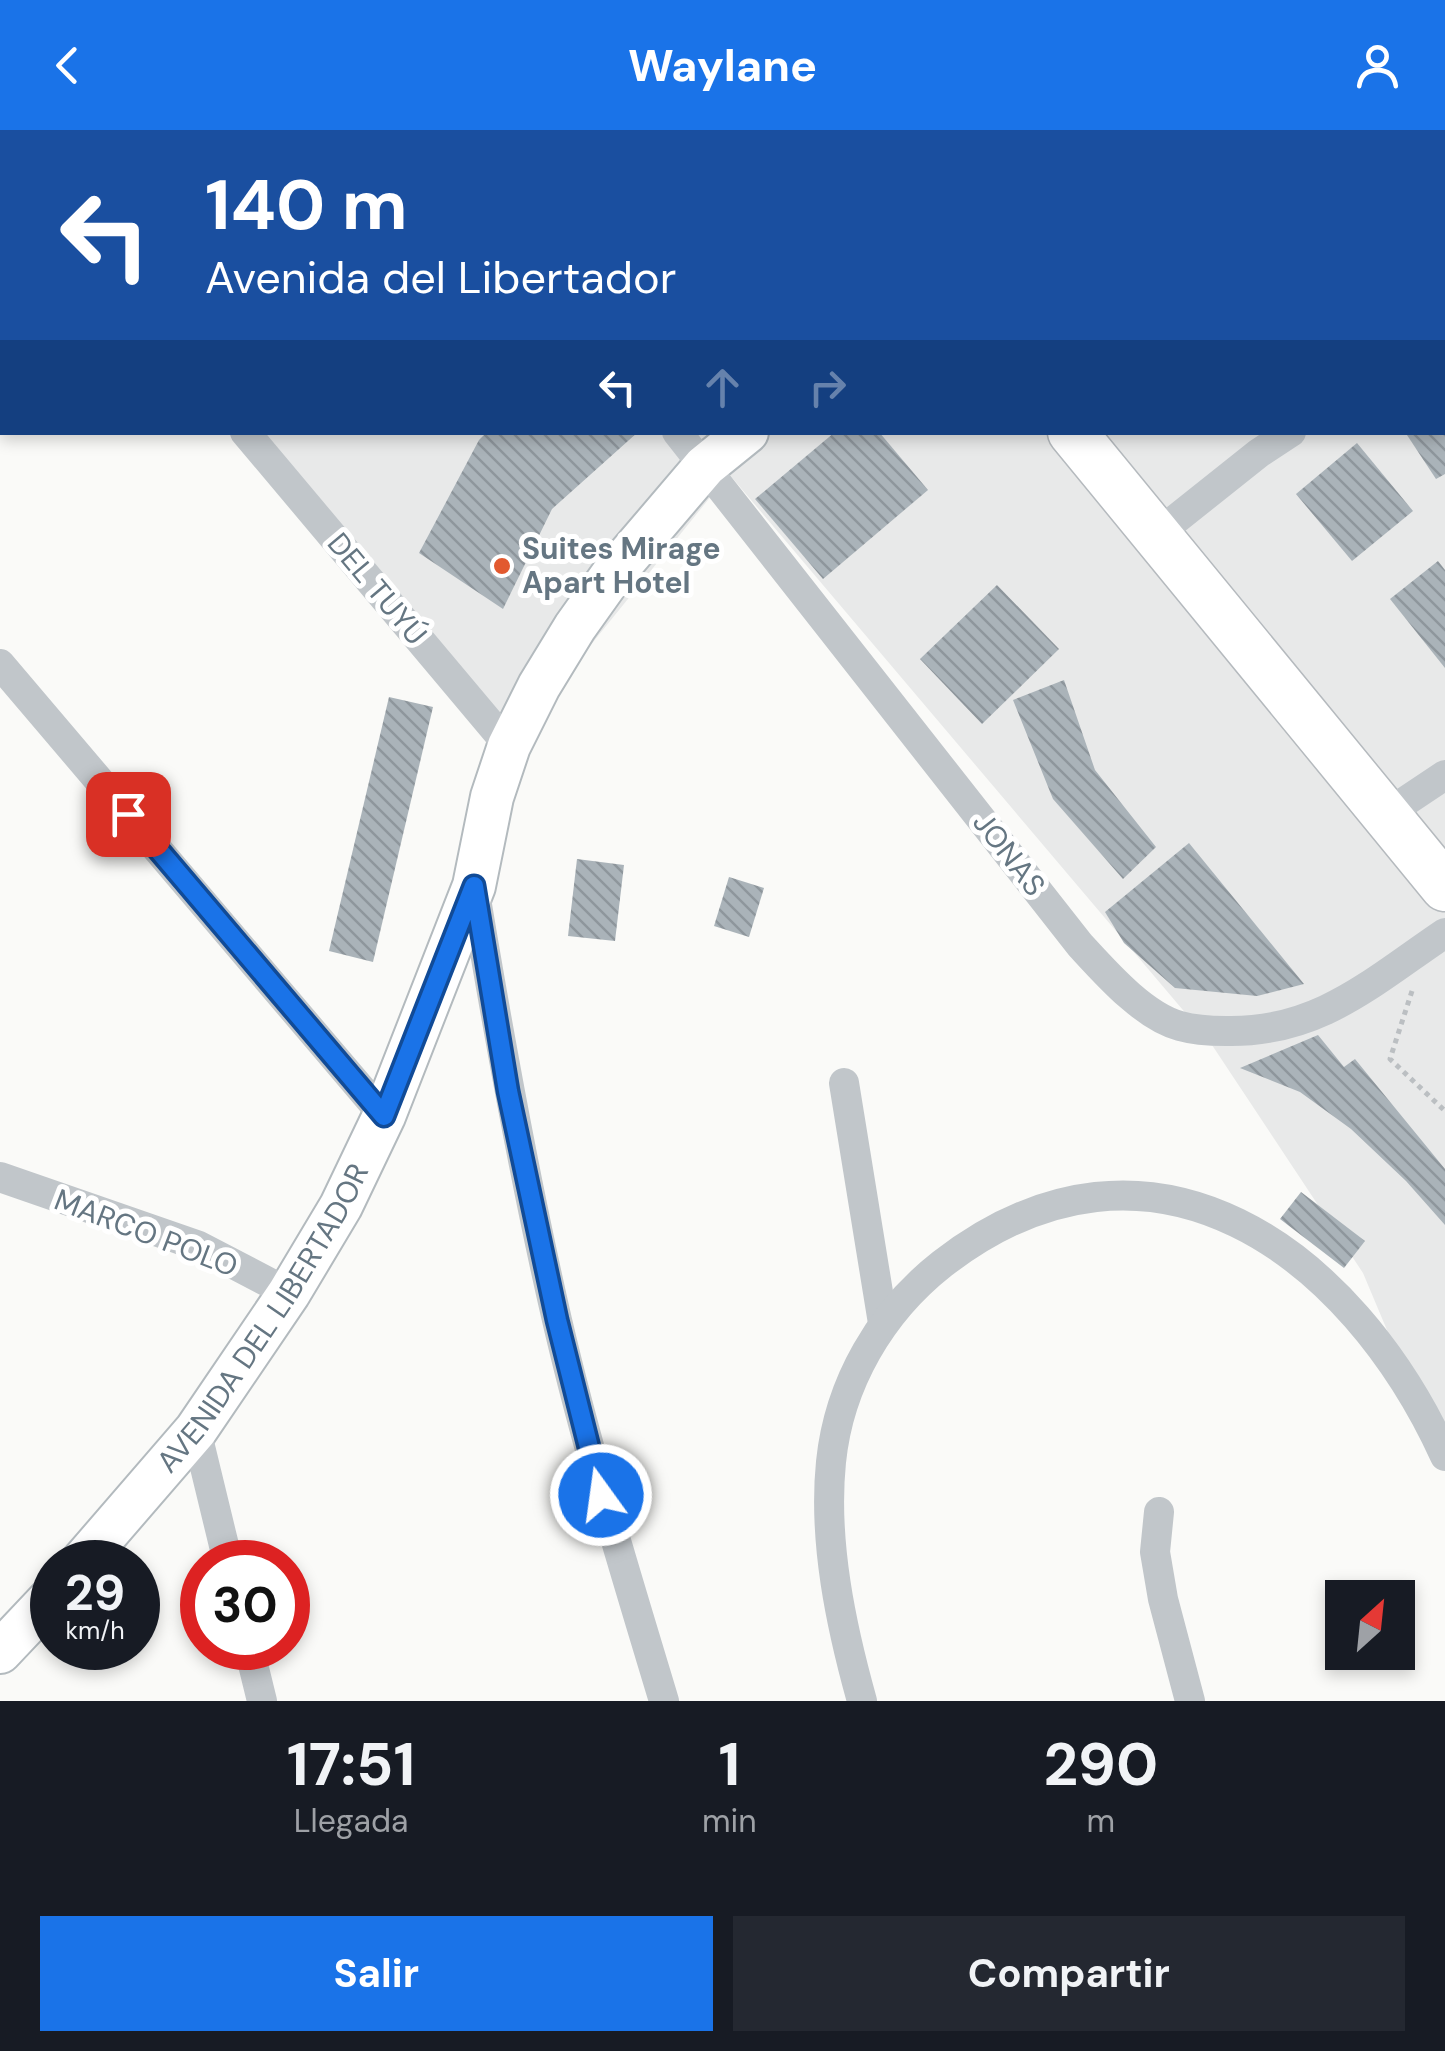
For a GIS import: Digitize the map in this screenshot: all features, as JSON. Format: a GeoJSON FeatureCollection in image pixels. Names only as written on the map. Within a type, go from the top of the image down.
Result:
{"type":"FeatureCollection","features":[{"type":"Feature","properties":{"kind":"main road","name":"AVENIDA DEL LIBERTADOR"},"geometry":{"type":"LineString","coordinates":[[101,1540],[196,1430],[290,1293],[341,1206],[384,1116],[474,886],[492,797],[509,746],[539,686],[575,626],[612,576],[705,466],[742,435]]}},
{"type":"Feature","properties":{"kind":"main road"},"geometry":{"type":"LineString","coordinates":[[1074,435],[1445,887]]}},
{"type":"Feature","properties":{"kind":"main road"},"geometry":{"type":"LineString","coordinates":[[0,1652],[30,1620]]}},
{"type":"Feature","properties":{"kind":"street","name":"DEL TUYÚ"},"geometry":{"type":"LineString","coordinates":[[248,435],[509,746]]}},
{"type":"Feature","properties":{"kind":"street","name":"JONAS"},"geometry":{"type":"LineString","coordinates":[[679,435],[1080,945],[1114,982],[1144,1006],[1178,1026],[1214,1031],[1257,1032],[1297,1024],[1334,1007],[1436,939]]}},
{"type":"Feature","properties":{"kind":"street"},"geometry":{"type":"LineString","coordinates":[[1156,536],[1287,435]]}},
{"type":"Feature","properties":{"kind":"street"},"geometry":{"type":"LineString","coordinates":[[0,664],[384,1116]]}},
{"type":"Feature","properties":{"kind":"street"},"geometry":{"type":"LineString","coordinates":[[1386,815],[1445,775]]}},
{"type":"Feature","properties":{"kind":"street"},"geometry":{"type":"LineString","coordinates":[[474,886],[508,1091],[557,1320],[601,1495],[664,1701]]}},
{"type":"Feature","properties":{"kind":"street"},"geometry":{"type":"LineString","coordinates":[[844,1083],[882,1322]]}},
{"type":"Feature","properties":{"kind":"street","name":"MARCO POLO"},"geometry":{"type":"LineString","coordinates":[[0,1177],[199,1246],[290,1293]]}},
{"type":"Feature","properties":{"kind":"street"},"geometry":{"type":"LineString","coordinates":[[862,1701],[838,1588],[830,1520],[831,1461],[840,1417],[861,1360],[882,1322],[904,1297],[958,1252],[1052,1205],[1088,1196],[1126,1194],[1169,1200],[1214,1213],[1295,1256],[1380,1344],[1407,1384],[1445,1456]]}},
{"type":"Feature","properties":{"kind":"street"},"geometry":{"type":"LineString","coordinates":[[196,1430],[223,1540]]}},
{"type":"Feature","properties":{"kind":"street"},"geometry":{"type":"LineString","coordinates":[[1159,1512],[1155,1552],[1162,1599],[1190,1701]]}},
{"type":"Feature","properties":{"kind":"street"},"geometry":{"type":"LineString","coordinates":[[254,1670],[262,1701]]}},
{"type":"Feature","properties":{"kind":"path"},"geometry":{"type":"LineString","coordinates":[[1436,939],[1390,1060],[1445,1111]]}},
{"type":"Feature","properties":{"kind":"shaded area"},"geometry":{"type":"Polygon","coordinates":[[[244,435],[1445,435],[1445,1468],[1363,1273],[1210,1042],[729,474],[509,746],[244,435]]]}},
{"type":"Feature","properties":{"kind":"building"},"geometry":{"type":"Polygon","coordinates":[[[484,435],[635,435],[552,509],[503,609],[419,553],[484,435]]]}},
{"type":"Feature","properties":{"kind":"building"},"geometry":{"type":"Polygon","coordinates":[[[831,435],[882,435],[928,490],[823,579],[755,499],[831,435]]]}},
{"type":"Feature","properties":{"kind":"building"},"geometry":{"type":"Polygon","coordinates":[[[1407,435],[1445,435],[1445,474],[1436,479],[1407,435]]]}},
{"type":"Feature","properties":{"kind":"building"},"geometry":{"type":"Polygon","coordinates":[[[1357,443],[1413,511],[1352,561],[1296,494],[1357,443]]]}},
{"type":"Feature","properties":{"kind":"building"},"geometry":{"type":"Polygon","coordinates":[[[1438,561],[1445,570],[1445,668],[1390,599],[1438,561]]]}},
{"type":"Feature","properties":{"kind":"building"},"geometry":{"type":"Polygon","coordinates":[[[997,585],[1059,649],[982,724],[920,659],[997,585]]]}},
{"type":"Feature","properties":{"kind":"building"},"geometry":{"type":"Polygon","coordinates":[[[1064,680],[1095,770],[1156,847],[1123,879],[1053,799],[1013,700],[1064,680]]]}},
{"type":"Feature","properties":{"kind":"building"},"geometry":{"type":"Polygon","coordinates":[[[389,697],[433,707],[373,962],[329,951],[389,697]]]}},
{"type":"Feature","properties":{"kind":"building"},"geometry":{"type":"Polygon","coordinates":[[[1189,843],[1304,984],[1257,996],[1175,988],[1124,943],[1105,912],[1189,843]]]}},
{"type":"Feature","properties":{"kind":"building"},"geometry":{"type":"Polygon","coordinates":[[[577,859],[624,865],[615,941],[568,936],[577,859]]]}},
{"type":"Feature","properties":{"kind":"building"},"geometry":{"type":"Polygon","coordinates":[[[729,877],[764,888],[749,937],[714,926],[729,877]]]}},
{"type":"Feature","properties":{"kind":"building"},"geometry":{"type":"Polygon","coordinates":[[[1318,1035],[1344,1067],[1355,1059],[1445,1169],[1445,1225],[1351,1129],[1300,1092],[1240,1068],[1318,1035]]]}},
{"type":"Feature","properties":{"kind":"building"},"geometry":{"type":"Polygon","coordinates":[[[1301,1192],[1365,1241],[1344,1268],[1280,1219],[1301,1192]]]}},
{"type":"Feature","properties":{"kind":"place","name":"Suites Mirage Apart Hotel"},"geometry":{"type":"Point","coordinates":[502,566]}},
{"type":"Feature","properties":{"kind":"route"},"geometry":{"type":"LineString","coordinates":[[128,814],[384,1116],[474,886],[508,1091],[557,1320],[601,1495]]}}]}
